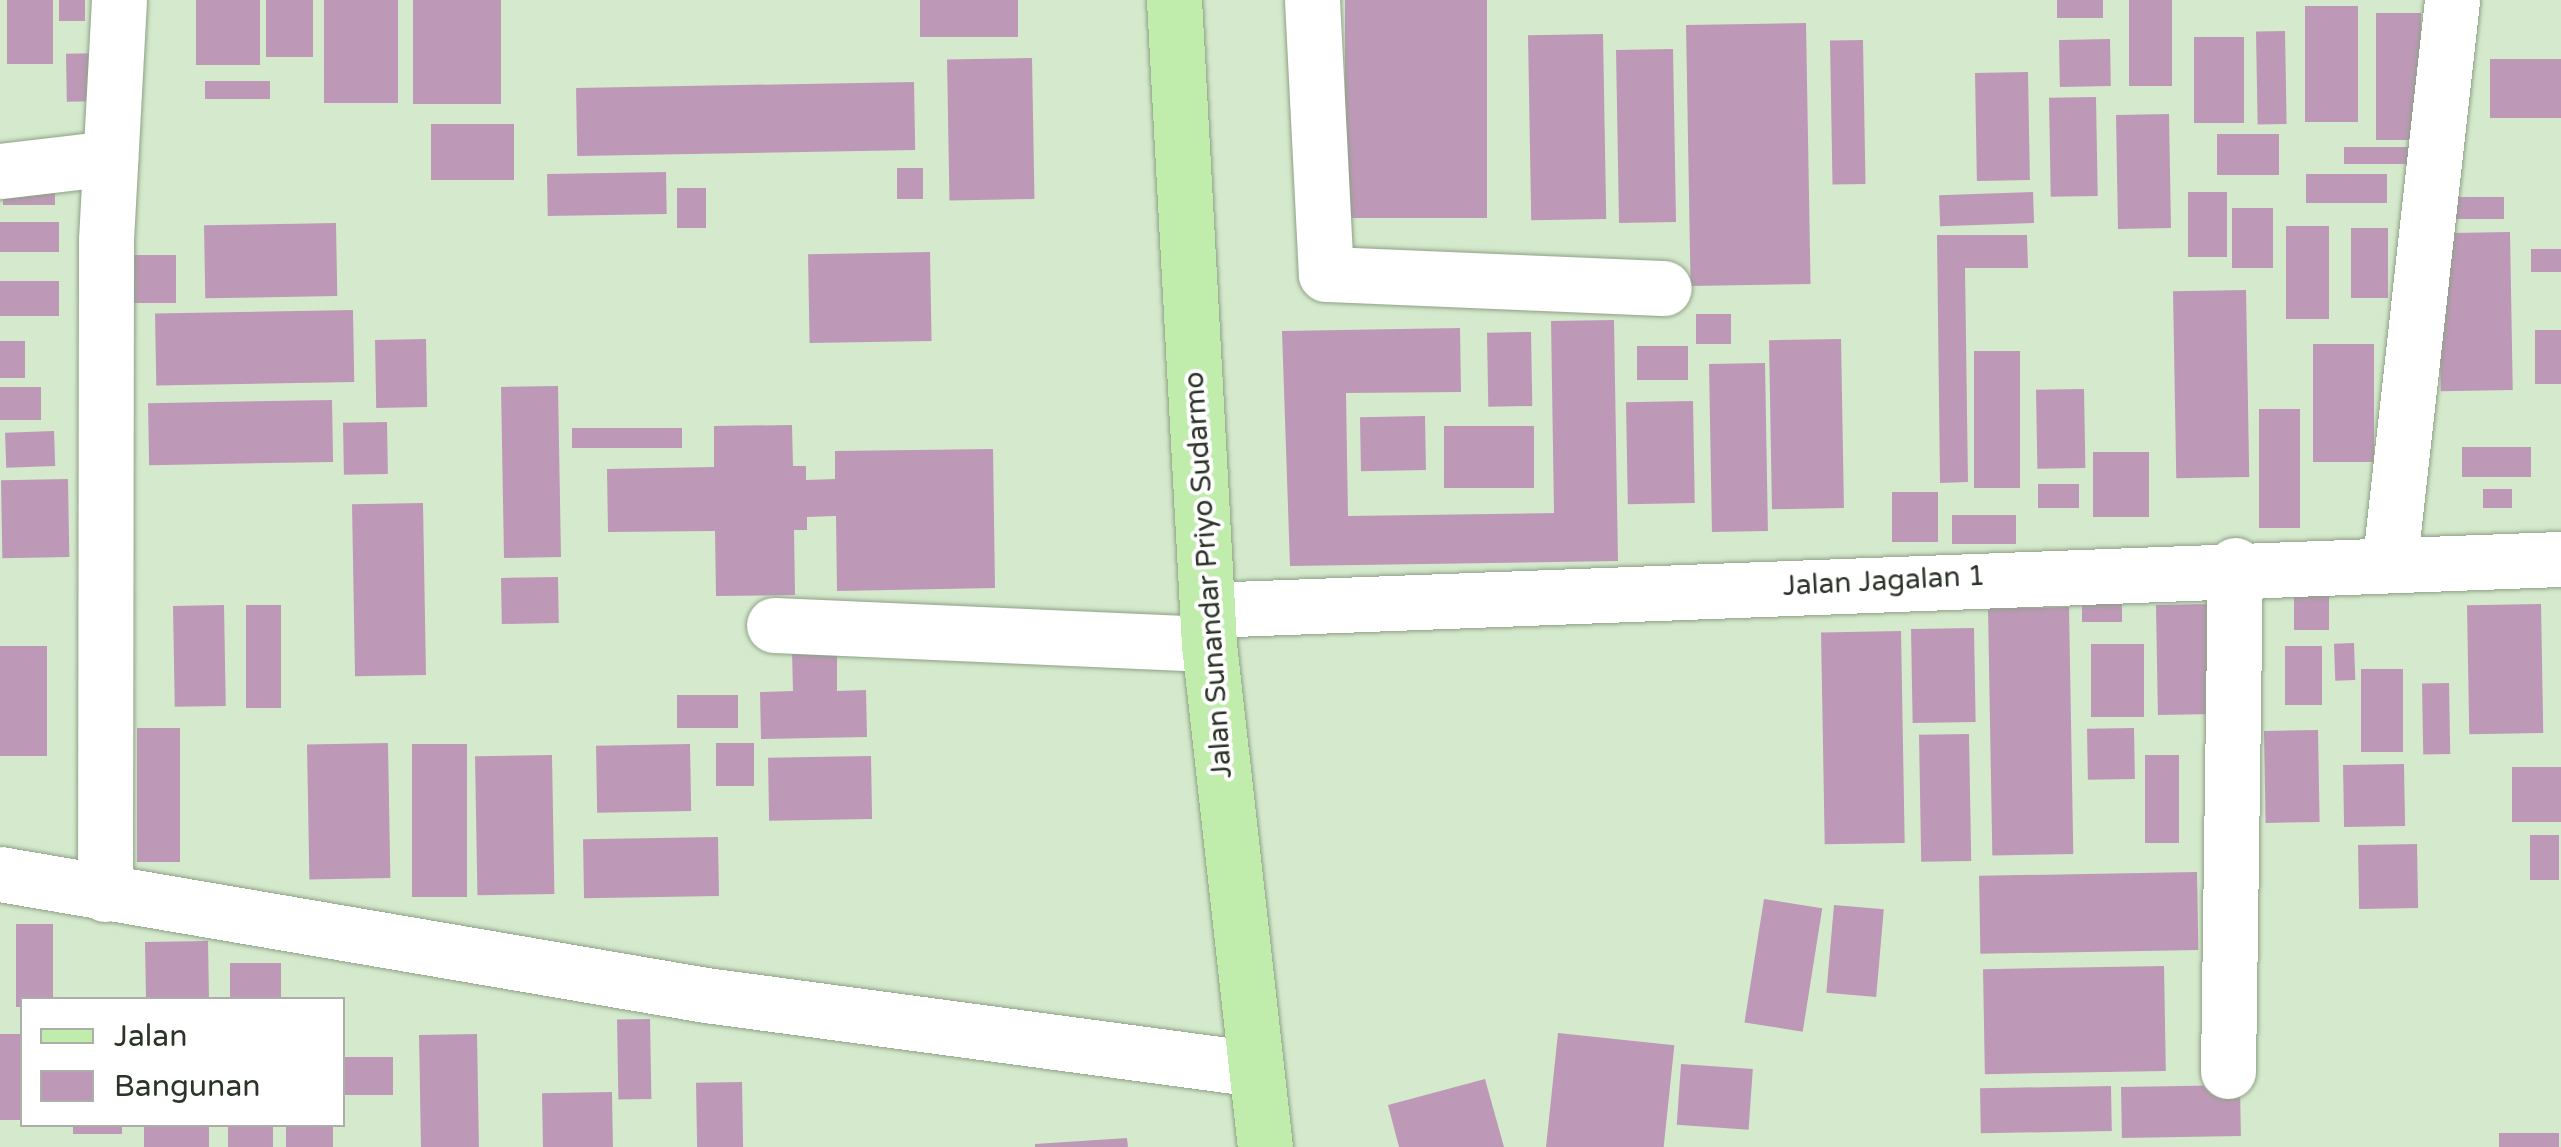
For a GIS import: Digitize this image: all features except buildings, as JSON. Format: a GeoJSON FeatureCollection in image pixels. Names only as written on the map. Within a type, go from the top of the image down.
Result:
{"type":"FeatureCollection","features":[{"type":"Feature","properties":{"kind":"main road","name":"Jalan Sunandar Priyo Sudarmo"},"geometry":{"type":"LineString","coordinates":[[1174,0],[1208,627],[1250,1068],[1265,1147]]}},
{"type":"Feature","properties":{"kind":"street"},"geometry":{"type":"LineString","coordinates":[[104,894],[110,158],[119,0]]}},
{"type":"Feature","properties":{"kind":"street"},"geometry":{"type":"LineString","coordinates":[[1312,0],[1326,274],[1664,288]]}},
{"type":"Feature","properties":{"kind":"street"},"geometry":{"type":"LineString","coordinates":[[2390,560],[2452,0]]}},
{"type":"Feature","properties":{"kind":"street"},"geometry":{"type":"LineString","coordinates":[[0,170],[110,158]]}},
{"type":"Feature","properties":{"kind":"street","name":"Jalan Jagalan 1"},"geometry":{"type":"LineString","coordinates":[[774,625],[1208,627],[2235,566],[2561,558]]}},
{"type":"Feature","properties":{"kind":"street"},"geometry":{"type":"LineString","coordinates":[[2228,1071],[2235,566]]}},
{"type":"Feature","properties":{"kind":"street"},"geometry":{"type":"LineString","coordinates":[[0,874],[706,995],[1250,1068]]}}]}
